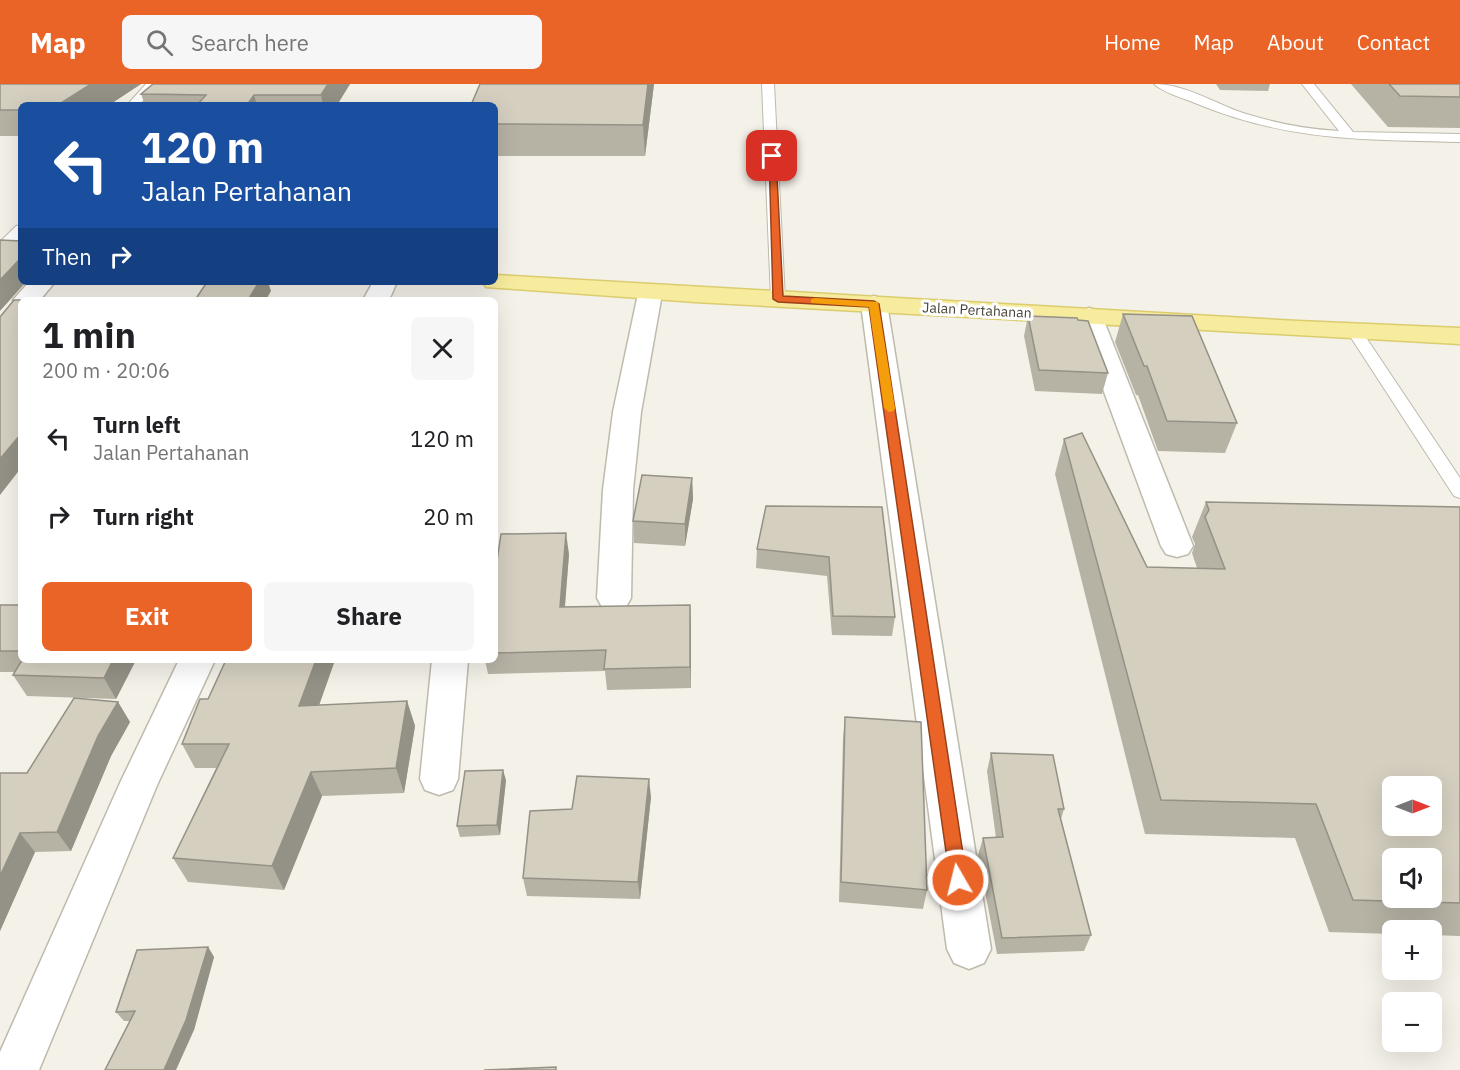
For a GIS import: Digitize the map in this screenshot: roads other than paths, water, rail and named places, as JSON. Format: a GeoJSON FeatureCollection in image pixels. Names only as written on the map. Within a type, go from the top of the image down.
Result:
{"type":"FeatureCollection","features":[{"type":"Feature","properties":{"kind":"main road","name":"Jalan Pertahanan"},"geometry":{"type":"LineString","coordinates":[[498,282],[650,294],[874,304],[1356,333],[1460,336]]}},
{"type":"Feature","properties":{"kind":"street"},"geometry":{"type":"LineString","coordinates":[[29,297],[40,285]]}},
{"type":"Feature","properties":{"kind":"street"},"geometry":{"type":"LineString","coordinates":[[614,598],[618,490],[627,412],[650,294]]}},
{"type":"Feature","properties":{"kind":"street"},"geometry":{"type":"LineString","coordinates":[[874,304],[969,949]]}},
{"type":"Feature","properties":{"kind":"street"},"geometry":{"type":"LineString","coordinates":[[1089,316],[1177,546]]}},
{"type":"Feature","properties":{"kind":"street"},"geometry":{"type":"LineString","coordinates":[[16,1070],[139,783],[196,663]]}},
{"type":"Feature","properties":{"kind":"street"},"geometry":{"type":"LineString","coordinates":[[439,779],[450,663]]}},
{"type":"Feature","properties":{"kind":"lane"},"geometry":{"type":"LineString","coordinates":[[136,102],[152,84]]}},
{"type":"Feature","properties":{"kind":"lane"},"geometry":{"type":"LineString","coordinates":[[768,84],[778,299]]}},
{"type":"Feature","properties":{"kind":"lane"},"geometry":{"type":"LineString","coordinates":[[1160,84],[1243,117],[1277,126],[1348,134],[1460,138]]}},
{"type":"Feature","properties":{"kind":"lane"},"geometry":{"type":"LineString","coordinates":[[1188,84],[1198,100]]}},
{"type":"Feature","properties":{"kind":"lane"},"geometry":{"type":"LineString","coordinates":[[1308,84],[1348,134]]}},
{"type":"Feature","properties":{"kind":"lane"},"geometry":{"type":"LineString","coordinates":[[1356,333],[1460,492]]}}]}
